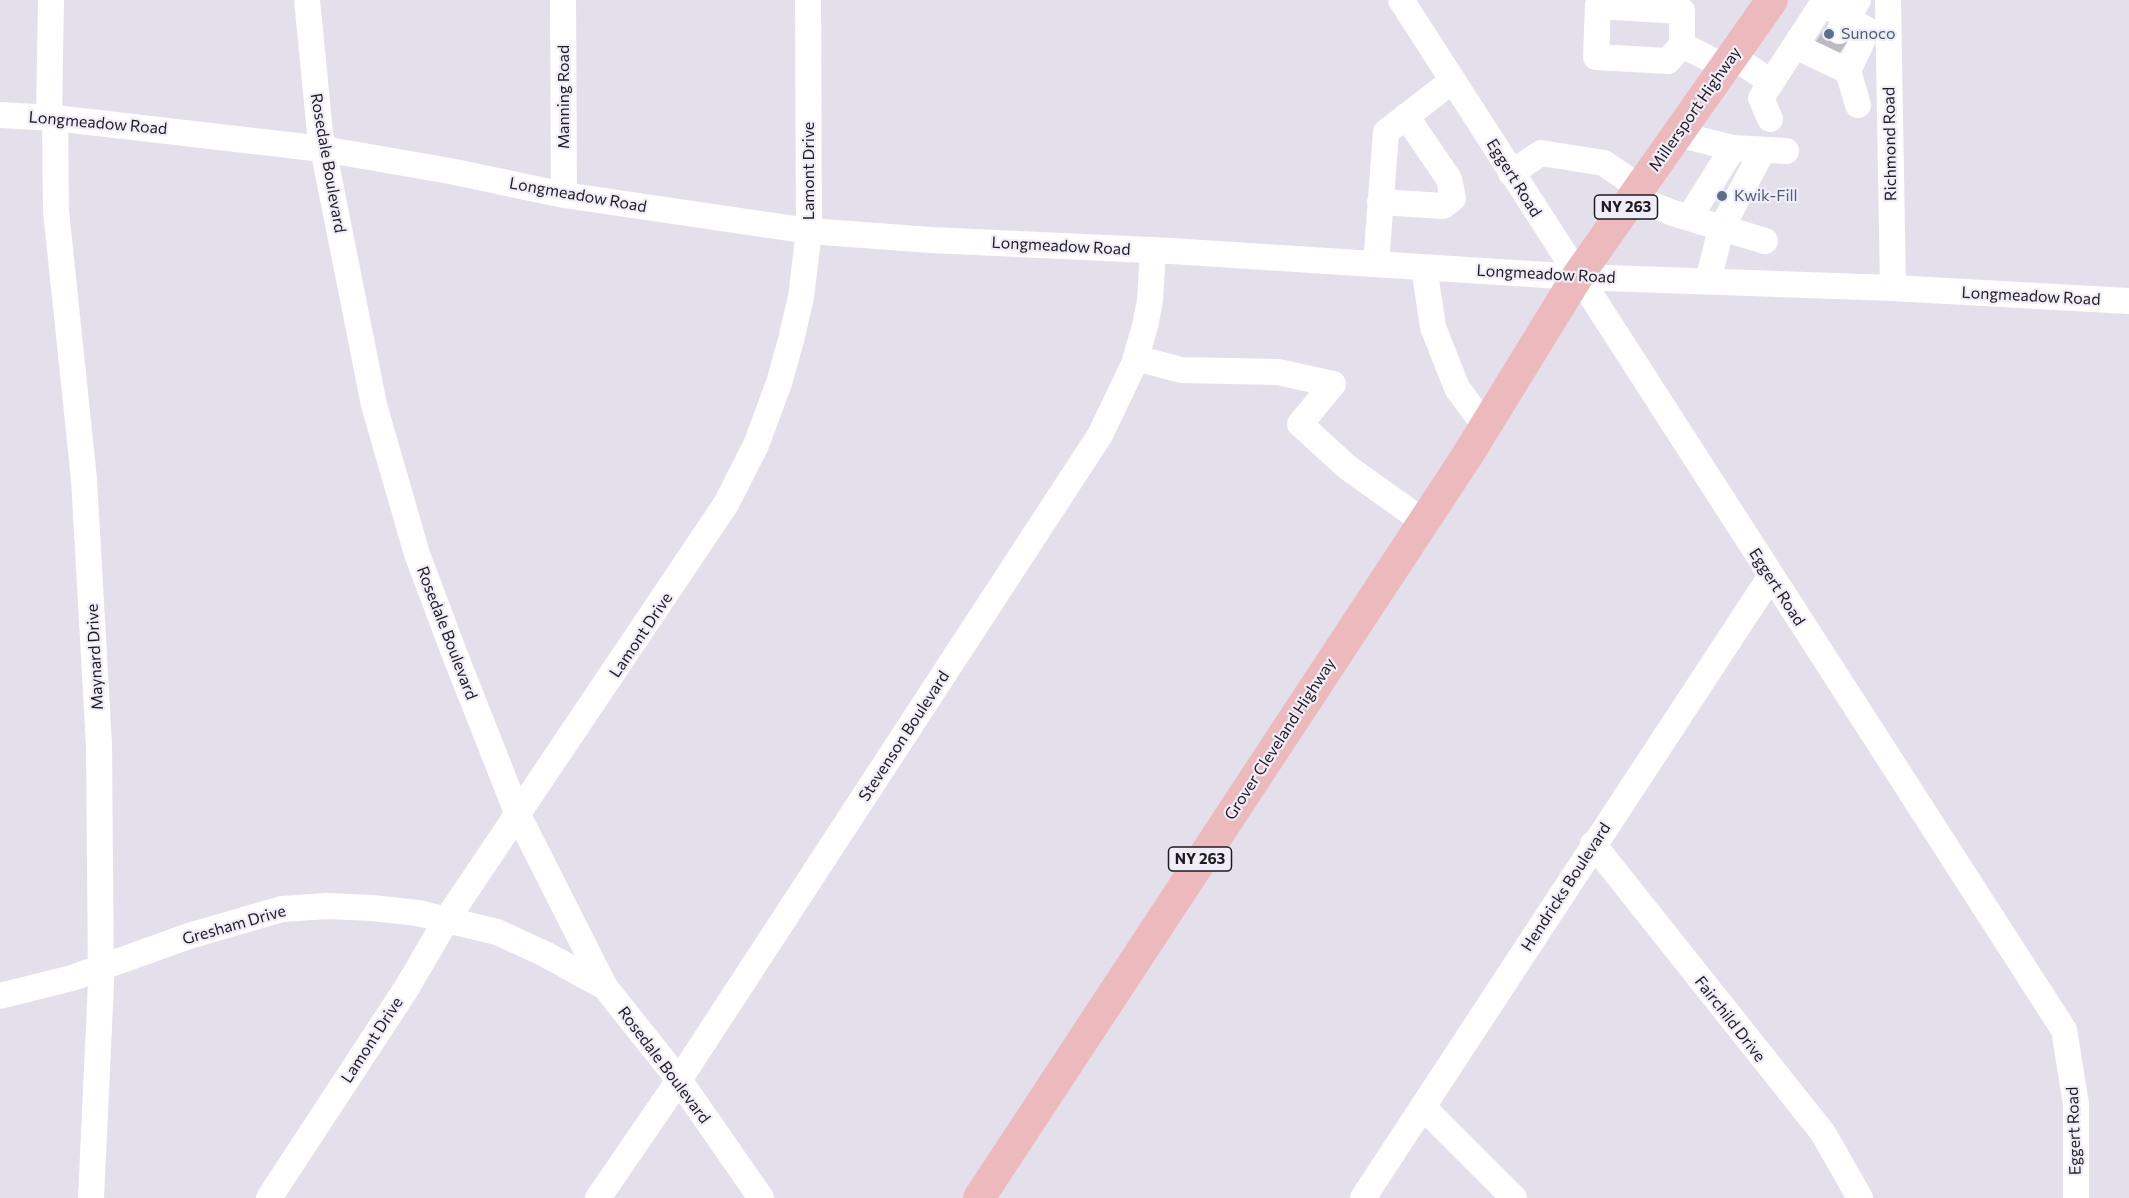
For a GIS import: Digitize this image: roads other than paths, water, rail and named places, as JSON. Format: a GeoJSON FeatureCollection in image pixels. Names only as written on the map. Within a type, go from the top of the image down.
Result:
{"type":"FeatureCollection","features":[{"type":"Feature","properties":{"kind":"main road","name":"Millersport Highway"},"geometry":{"type":"LineString","coordinates":[[1577,277],[1772,0]]}},
{"type":"Feature","properties":{"kind":"main road","name":"Grover Cleveland Highway"},"geometry":{"type":"LineString","coordinates":[[979,1198],[1424,522],[1577,277]]}},
{"type":"Feature","properties":{"kind":"street","name":"Maynard Drive"},"geometry":{"type":"LineString","coordinates":[[51,0],[52,117],[58,242],[84,479],[97,689],[100,789],[100,983],[91,1198]]}},
{"type":"Feature","properties":{"kind":"street","name":"Rosedale Boulevard"},"geometry":{"type":"LineString","coordinates":[[307,0],[313,77],[323,149],[362,355],[398,495],[417,554],[518,815],[605,987],[679,1080],[761,1198]]}},
{"type":"Feature","properties":{"kind":"street","name":"Manning Road"},"geometry":{"type":"LineString","coordinates":[[564,0],[564,195]]}},
{"type":"Feature","properties":{"kind":"street","name":"Lamont Drive"},"geometry":{"type":"LineString","coordinates":[[270,1198],[447,920],[726,504],[756,445],[779,383],[801,297],[809,231],[808,0]]}},
{"type":"Feature","properties":{"kind":"street","name":"Eggert Road"},"geometry":{"type":"LineString","coordinates":[[1401,0],[1577,277],[2064,1030],[2076,1104],[2076,1198]]}},
{"type":"Feature","properties":{"kind":"street","name":"Richmond Road"},"geometry":{"type":"LineString","coordinates":[[1888,0],[1893,288]]}},
{"type":"Feature","properties":{"kind":"street"},"geometry":{"type":"LineString","coordinates":[[1770,119],[1761,98],[1823,3],[1838,32],[1858,105]]}},
{"type":"Feature","properties":{"kind":"street"},"geometry":{"type":"LineString","coordinates":[[1795,46],[1838,32],[1867,30],[1848,70]]}},
{"type":"Feature","properties":{"kind":"street"},"geometry":{"type":"LineString","coordinates":[[1682,45],[1729,62],[1771,82]]}},
{"type":"Feature","properties":{"kind":"street"},"geometry":{"type":"LineString","coordinates":[[1376,264],[1386,132],[1452,81]]}},
{"type":"Feature","properties":{"kind":"street","name":"Longmeadow Road"},"geometry":{"type":"LineString","coordinates":[[0,115],[52,117],[323,149],[450,171],[564,195],[809,231],[1577,277],[1893,288],[2129,301]]}},
{"type":"Feature","properties":{"kind":"street"},"geometry":{"type":"LineString","coordinates":[[1380,202],[1443,206],[1454,198],[1449,178],[1406,116]]}},
{"type":"Feature","properties":{"kind":"street"},"geometry":{"type":"LineString","coordinates":[[1677,134],[1733,148],[1774,151],[1721,229],[1708,281]]}},
{"type":"Feature","properties":{"kind":"street"},"geometry":{"type":"LineString","coordinates":[[1689,218],[1733,148]]}},
{"type":"Feature","properties":{"kind":"street"},"geometry":{"type":"LineString","coordinates":[[1511,173],[1541,153],[1605,164],[1636,193],[1689,218],[1765,241]]}},
{"type":"Feature","properties":{"kind":"street","name":"Stevenson Boulevard"},"geometry":{"type":"LineString","coordinates":[[598,1198],[679,1080],[1100,435],[1119,401],[1136,358],[1150,301],[1153,250]]}},
{"type":"Feature","properties":{"kind":"street"},"geometry":{"type":"LineString","coordinates":[[1424,267],[1433,327],[1457,388],[1485,426]]}},
{"type":"Feature","properties":{"kind":"street"},"geometry":{"type":"LineString","coordinates":[[1136,358],[1181,370],[1278,372],[1333,384],[1300,424],[1347,468],[1424,522]]}},
{"type":"Feature","properties":{"kind":"street","name":"Hendricks Boulevard"},"geometry":{"type":"LineString","coordinates":[[1363,1198],[1593,844],[1771,576]]}},
{"type":"Feature","properties":{"kind":"street","name":"Fairchild Drive"},"geometry":{"type":"LineString","coordinates":[[1593,844],[1823,1133],[1860,1198]]}},
{"type":"Feature","properties":{"kind":"street","name":"Gresham Drive"},"geometry":{"type":"LineString","coordinates":[[0,996],[99,969],[198,933],[282,909],[372,908],[447,920],[497,932],[545,954],[605,987]]}},
{"type":"Feature","properties":{"kind":"street"},"geometry":{"type":"LineString","coordinates":[[1423,1107],[1514,1198]]}},
{"type":"Feature","properties":{"kind":"tunnel"},"geometry":{"type":"LineString","coordinates":[[1825,51],[1839,31]]}},
{"type":"Feature","properties":{"kind":"place","name":"Sunoco"},"geometry":{"type":"Point","coordinates":[1829,34]}},
{"type":"Feature","properties":{"kind":"place","name":"Kwik-Fill"},"geometry":{"type":"Point","coordinates":[1722,196]}}]}
